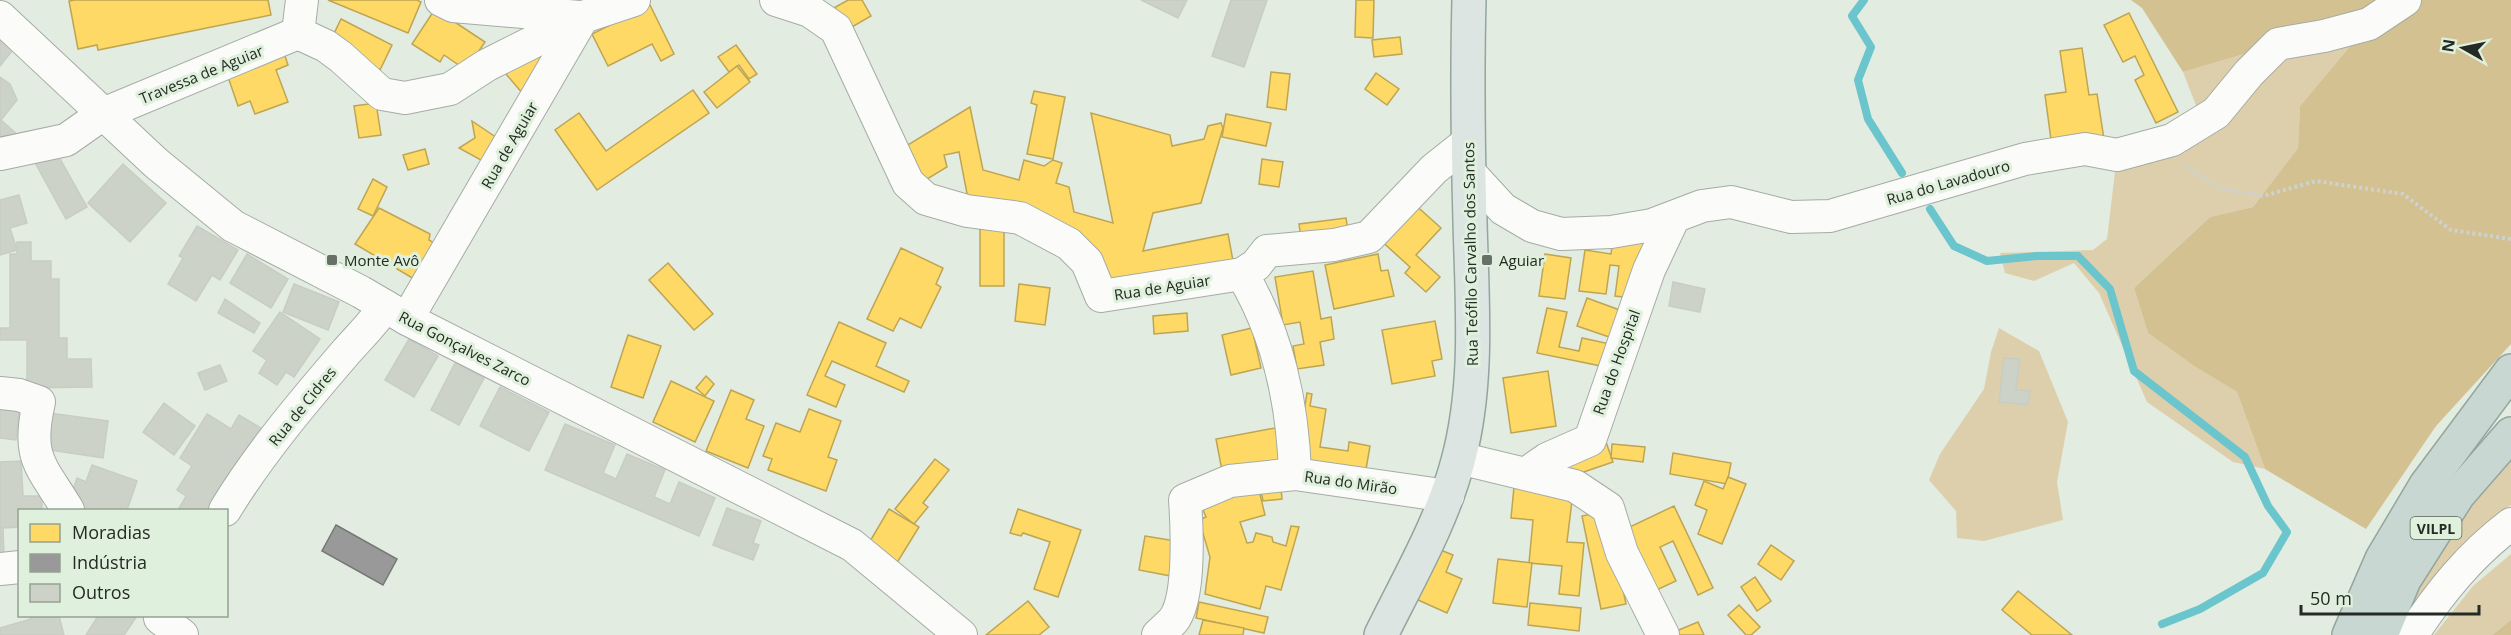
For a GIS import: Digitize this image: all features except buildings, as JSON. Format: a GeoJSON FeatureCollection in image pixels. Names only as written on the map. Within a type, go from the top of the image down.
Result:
{"type":"FeatureCollection","features":[{"type":"Feature","properties":{"kind":"highway","name":"VILPL"},"geometry":{"type":"LineString","coordinates":[[2349,635],[2382,559],[2426,484],[2511,371]]}},
{"type":"Feature","properties":{"kind":"highway","name":"VILPL"},"geometry":{"type":"LineString","coordinates":[[2381,635],[2404,580],[2458,495],[2511,434]]}},
{"type":"Feature","properties":{"kind":"main road","name":"Rua Teófilo Carvalho dos Santos"},"geometry":{"type":"LineString","coordinates":[[1381,635],[1448,496],[1459,458],[1472,379],[1468,157],[1469,0]]}},
{"type":"Feature","properties":{"kind":"street"},"geometry":{"type":"LineString","coordinates":[[302,0],[298,33],[326,46],[382,94],[405,98],[450,89],[487,65],[583,17],[629,1]]}},
{"type":"Feature","properties":{"kind":"street"},"geometry":{"type":"LineString","coordinates":[[441,0],[453,6],[583,17]]}},
{"type":"Feature","properties":{"kind":"street","name":"Rua de Aguiar"},"geometry":{"type":"LineString","coordinates":[[776,0],[810,11],[836,28],[908,183],[926,199],[967,211],[1020,218],[1069,244],[1087,262],[1101,296],[1242,274]]}},
{"type":"Feature","properties":{"kind":"street","name":"Rua do Lavadouro"},"geometry":{"type":"LineString","coordinates":[[1468,157],[1503,209],[1532,226],[1561,234],[1611,232],[1673,219],[1702,206],[1731,202],[1791,218],[1830,216],[2025,159],[2085,149],[2117,155],[2172,140],[2216,113],[2248,73],[2278,44],[2324,36],[2368,24],[2405,0]]}},
{"type":"Feature","properties":{"kind":"street","name":"Rua Gonçalves Zarco"},"geometry":{"type":"LineString","coordinates":[[0,17],[156,163],[233,226],[852,546],[961,635]]}},
{"type":"Feature","properties":{"kind":"street","name":"Rua de Aguiar"},"geometry":{"type":"LineString","coordinates":[[396,312],[583,17]]}},
{"type":"Feature","properties":{"kind":"street","name":"Travessa de Aguiar"},"geometry":{"type":"LineString","coordinates":[[0,154],[66,140],[103,114],[298,33]]}},
{"type":"Feature","properties":{"kind":"street"},"geometry":{"type":"LineString","coordinates":[[1295,474],[1294,433],[1287,388],[1252,291],[1242,274],[1256,265],[1267,251],[1334,245],[1369,237],[1434,169],[1468,157]]}},
{"type":"Feature","properties":{"kind":"street","name":"Rua do Hospital"},"geometry":{"type":"LineString","coordinates":[[1527,473],[1547,459],[1590,440],[1649,270],[1673,219]]}},
{"type":"Feature","properties":{"kind":"street","name":"Rua de Cidres"},"geometry":{"type":"LineString","coordinates":[[226,509],[247,475],[347,351],[372,326],[396,312]]}},
{"type":"Feature","properties":{"kind":"street"},"geometry":{"type":"LineString","coordinates":[[0,393],[19,395],[39,402],[32,431],[33,450],[45,476],[67,509]]}},
{"type":"Feature","properties":{"kind":"street","name":"VILPL"},"geometry":{"type":"LineString","coordinates":[[2454,448],[2511,401]]}},
{"type":"Feature","properties":{"kind":"street"},"geometry":{"type":"LineString","coordinates":[[1459,458],[1575,486],[1608,508],[1622,552],[1663,635]]}},
{"type":"Feature","properties":{"kind":"street","name":"Rua do Mirão"},"geometry":{"type":"LineString","coordinates":[[1158,635],[1175,618],[1184,583],[1187,538],[1185,500],[1230,481],[1295,474],[1448,496]]}},
{"type":"Feature","properties":{"kind":"street","name":"VILPL"},"geometry":{"type":"LineString","coordinates":[[2412,635],[2439,594],[2485,544],[2511,524]]}},
{"type":"Feature","properties":{"kind":"street"},"geometry":{"type":"LineString","coordinates":[[0,569],[18,567]]}},
{"type":"Feature","properties":{"kind":"path"},"geometry":{"type":"LineString","coordinates":[[2152,146],[2220,188],[2263,196],[2316,181],[2403,194],[2451,230],[2511,239]]}},
{"type":"Feature","properties":{"kind":"shaded area"},"geometry":{"type":"Polygon","coordinates":[[[2131,0],[2511,0],[2511,344],[2436,426],[2366,529],[2265,469],[2237,392],[2194,366],[2148,333],[2134,288],[2210,217],[2253,207],[2298,148],[2300,106],[2368,25],[2278,44],[2183,72],[2142,8],[2131,0]]]}},
{"type":"Feature","properties":{"kind":"shaded area"},"geometry":{"type":"Polygon","coordinates":[[[2369,24],[2300,106],[2298,148],[2253,207],[2210,217],[2134,288],[2148,333],[2194,366],[2237,392],[2265,469],[2233,462],[2147,402],[2099,293],[2074,263],[2034,281],[2005,273],[2000,253],[2093,250],[2107,239],[2117,155],[2202,121],[2183,72],[2278,44],[2369,24]]]}},
{"type":"Feature","properties":{"kind":"shaded area"},"geometry":{"type":"Polygon","coordinates":[[[1999,328],[2039,351],[2068,422],[2057,482],[2063,520],[1984,541],[1957,538],[1956,511],[1929,480],[1940,454],[1984,389],[1991,352],[1999,328]]]}},
{"type":"Feature","properties":{"kind":"shaded area"},"geometry":{"type":"Polygon","coordinates":[[[2511,451],[2511,505],[2463,548],[2394,631],[2436,551],[2511,451]]]}},
{"type":"Feature","properties":{"kind":"shaded area"},"geometry":{"type":"Polygon","coordinates":[[[2511,554],[2511,620],[2492,635],[2434,635],[2473,586],[2511,554]]]}},
{"type":"Feature","properties":{"kind":"shaded area"},"geometry":{"type":"Polygon","coordinates":[[[2511,620],[2511,635],[2492,635],[2511,620]]]}},
{"type":"Feature","properties":{"kind":"waterway"},"geometry":{"type":"LineString","coordinates":[[1864,0],[1852,16],[1871,47],[1858,80],[1868,119],[1902,173]]}},
{"type":"Feature","properties":{"kind":"waterway"},"geometry":{"type":"LineString","coordinates":[[1930,209],[1954,246],[1987,261],[2037,256],[2078,256],[2110,289],[2134,371],[2245,457],[2268,506],[2287,532],[2263,573],[2200,609],[2162,624]]}},
{"type":"Feature","properties":{"kind":"place","name":"Monte Avô"},"geometry":{"type":"Point","coordinates":[332,260]}},
{"type":"Feature","properties":{"kind":"place","name":"Aguiar"},"geometry":{"type":"Point","coordinates":[1487,260]}}]}
